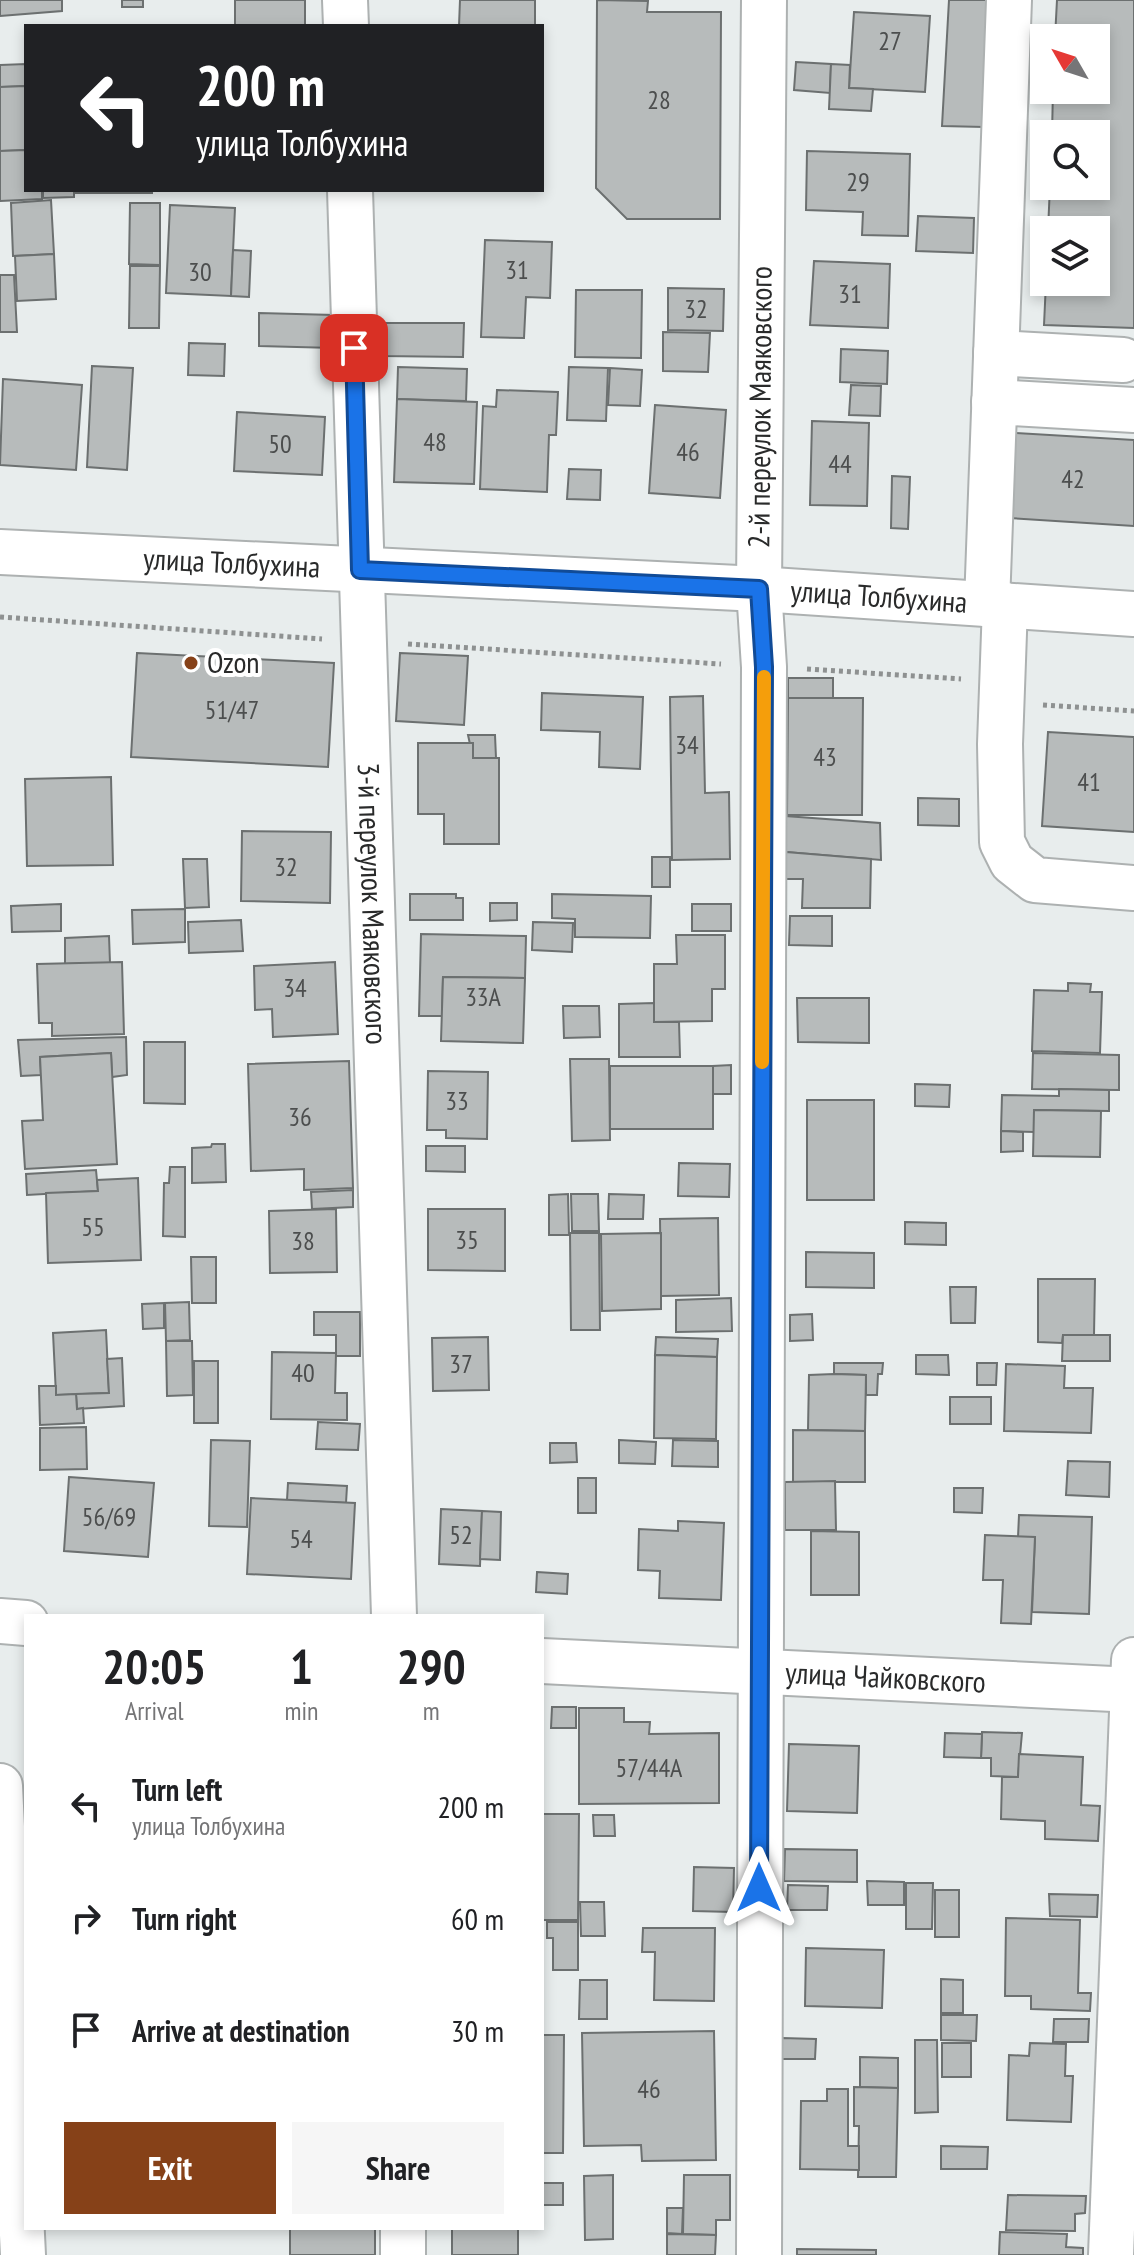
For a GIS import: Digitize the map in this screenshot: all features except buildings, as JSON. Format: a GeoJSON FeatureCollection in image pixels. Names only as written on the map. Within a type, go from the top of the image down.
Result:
{"type":"FeatureCollection","features":[{"type":"Feature","properties":{"kind":"street"},"geometry":{"type":"LineString","coordinates":[[345,0],[346,24]]}},
{"type":"Feature","properties":{"kind":"street","name":"2-й переулок Маяковского"},"geometry":{"type":"LineString","coordinates":[[759,2255],[764,667],[759,589],[764,0]]}},
{"type":"Feature","properties":{"kind":"street"},"geometry":{"type":"LineString","coordinates":[[1009,0],[994,402],[1002,842],[1012,862],[1035,880],[1134,888]]}},
{"type":"Feature","properties":{"kind":"street","name":"3-й переулок Маяковского"},"geometry":{"type":"LineString","coordinates":[[350,192],[394,1614]]}},
{"type":"Feature","properties":{"kind":"street"},"geometry":{"type":"LineString","coordinates":[[996,353],[1123,360]]}},
{"type":"Feature","properties":{"kind":"street"},"geometry":{"type":"LineString","coordinates":[[994,402],[1134,410]]}},
{"type":"Feature","properties":{"kind":"street","name":"улица Толбухина"},"geometry":{"type":"LineString","coordinates":[[0,552],[759,589],[1134,614]]}},
{"type":"Feature","properties":{"kind":"street"},"geometry":{"type":"LineString","coordinates":[[0,1621],[24,1623]]}},
{"type":"Feature","properties":{"kind":"street"},"geometry":{"type":"LineString","coordinates":[[1111,2255],[1134,1660]]}},
{"type":"Feature","properties":{"kind":"street","name":"улица Чайковского"},"geometry":{"type":"LineString","coordinates":[[544,1661],[1134,1690]]}},
{"type":"Feature","properties":{"kind":"street"},"geometry":{"type":"LineString","coordinates":[[0,1786],[23,2255]]}},
{"type":"Feature","properties":{"kind":"street"},"geometry":{"type":"LineString","coordinates":[[403,2230],[403,2255]]}},
{"type":"Feature","properties":{"kind":"path"},"geometry":{"type":"LineString","coordinates":[[0,617],[764,667],[1001,692],[1134,711]]}},
{"type":"Feature","properties":{"kind":"slow traffic"},"geometry":{"type":"LineString","coordinates":[[762,1062],[764,677]]}},
{"type":"Feature","properties":{"kind":"place","name":"Ozon"},"geometry":{"type":"Point","coordinates":[191,663]}},
{"type":"Feature","properties":{"kind":"route"},"geometry":{"type":"LineString","coordinates":[[354,348],[360,570],[759,589],[764,667],[759,1888]]}}]}
